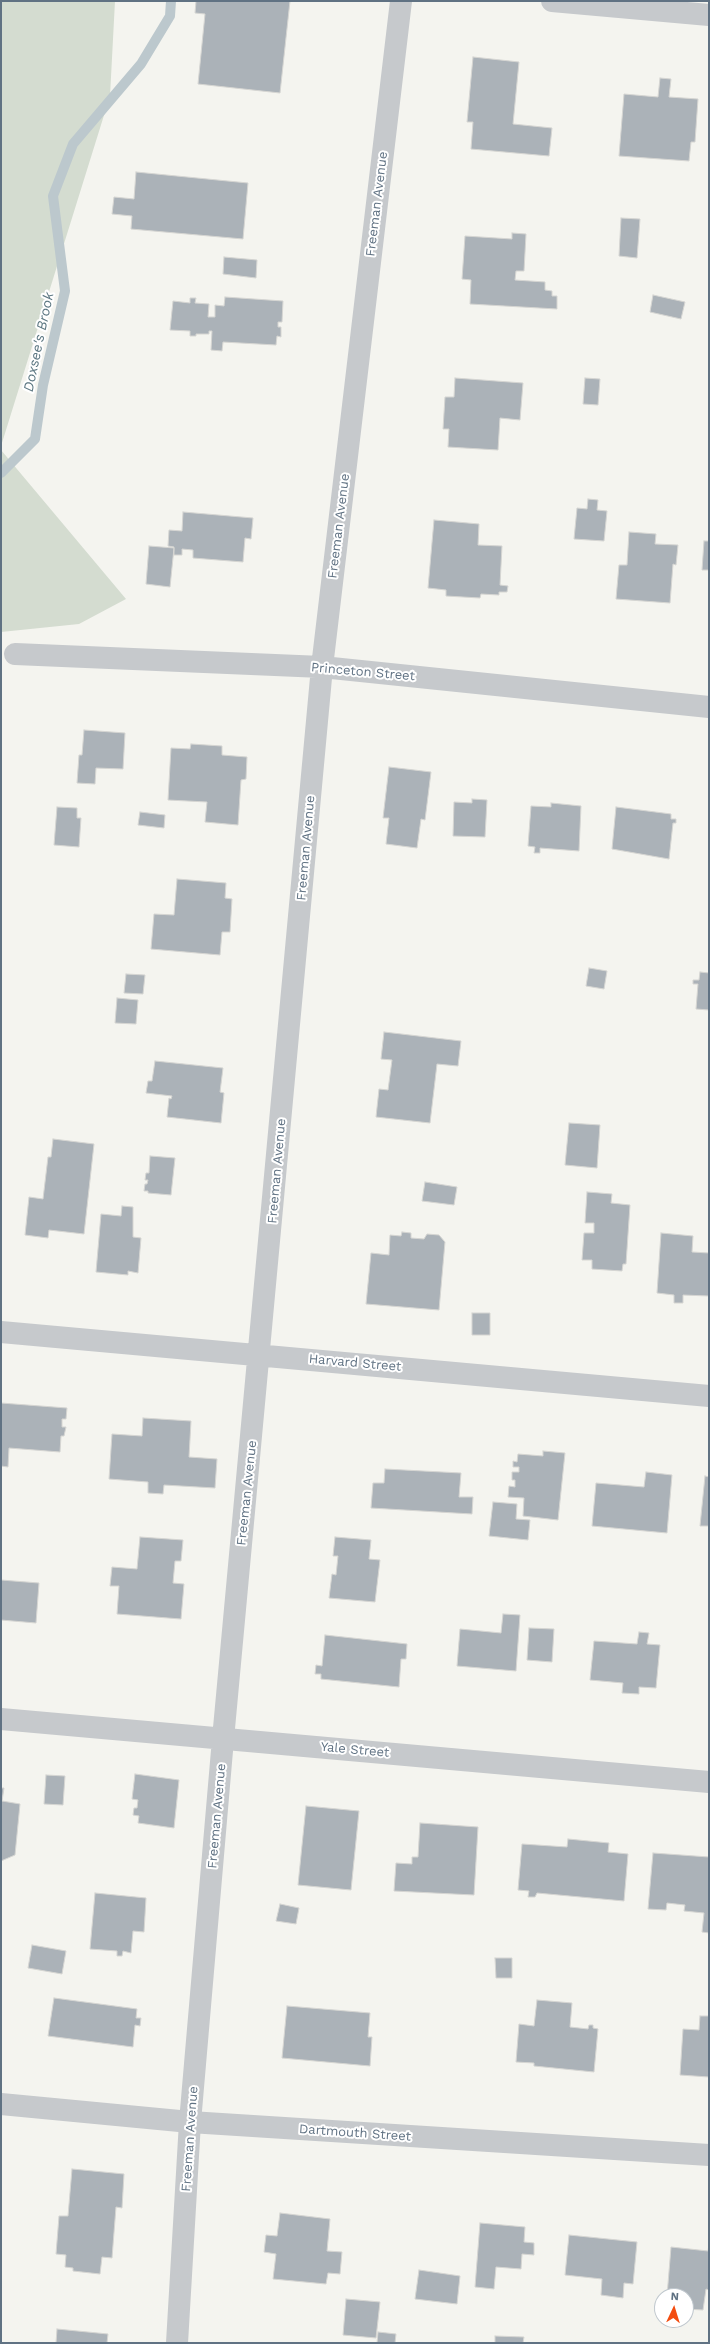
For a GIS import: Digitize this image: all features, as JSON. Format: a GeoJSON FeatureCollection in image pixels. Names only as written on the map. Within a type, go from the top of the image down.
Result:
{"type":"FeatureCollection","features":[{"type":"Feature","properties":{"kind":"street","name":"Freeman Avenue"},"geometry":{"type":"LineString","coordinates":[[177,2343],[190,2122],[223,1739],[260,1355],[322,667],[401,1]]}},
{"type":"Feature","properties":{"kind":"street"},"geometry":{"type":"LineString","coordinates":[[552,1],[709,15]]}},
{"type":"Feature","properties":{"kind":"street","name":"Princeton Street"},"geometry":{"type":"LineString","coordinates":[[15,654],[322,667],[709,707]]}},
{"type":"Feature","properties":{"kind":"street","name":"Harvard Street"},"geometry":{"type":"LineString","coordinates":[[1,1332],[709,1396]]}},
{"type":"Feature","properties":{"kind":"street","name":"Yale Street"},"geometry":{"type":"LineString","coordinates":[[1,1719],[709,1782]]}},
{"type":"Feature","properties":{"kind":"street","name":"Dartmouth Street"},"geometry":{"type":"LineString","coordinates":[[1,2104],[190,2122],[709,2155]]}},
{"type":"Feature","properties":{"kind":"shaded area"},"geometry":{"type":"Polygon","coordinates":[[[1,1],[115,1],[110,96],[1,446],[1,1]]]}},
{"type":"Feature","properties":{"kind":"shaded area"},"geometry":{"type":"Polygon","coordinates":[[[1,450],[126,599],[79,624],[1,632],[1,450]]]}},
{"type":"Feature","properties":{"kind":"building"},"geometry":{"type":"Polygon","coordinates":[[[196,1],[290,1],[280,93],[198,84],[205,14],[195,13],[196,1]]]}},
{"type":"Feature","properties":{"kind":"building"},"geometry":{"type":"Polygon","coordinates":[[[473,57],[519,62],[513,124],[552,128],[549,156],[471,149],[473,122],[467,122],[473,57]]]}},
{"type":"Feature","properties":{"kind":"building"},"geometry":{"type":"Polygon","coordinates":[[[660,78],[671,79],[669,97],[698,99],[695,142],[691,142],[689,161],[619,156],[624,94],[658,97],[660,78]]]}},
{"type":"Feature","properties":{"kind":"building"},"geometry":{"type":"Polygon","coordinates":[[[136,172],[248,183],[243,239],[131,229],[132,216],[112,214],[114,197],[134,199],[136,172]]]}},
{"type":"Feature","properties":{"kind":"building"},"geometry":{"type":"Polygon","coordinates":[[[621,218],[640,219],[637,258],[619,256],[621,218]]]}},
{"type":"Feature","properties":{"kind":"building"},"geometry":{"type":"Polygon","coordinates":[[[512,233],[526,234],[524,271],[516,271],[515,280],[545,282],[545,290],[552,291],[552,296],[557,296],[557,309],[470,304],[471,280],[462,279],[465,236],[512,239],[512,233]]]}},
{"type":"Feature","properties":{"kind":"building"},"geometry":{"type":"Polygon","coordinates":[[[224,257],[257,260],[256,278],[223,274],[224,257]]]}},
{"type":"Feature","properties":{"kind":"building"},"geometry":{"type":"Polygon","coordinates":[[[653,295],[685,302],[681,319],[650,312],[653,295]]]}},
{"type":"Feature","properties":{"kind":"building"},"geometry":{"type":"Polygon","coordinates":[[[225,297],[283,301],[282,322],[278,322],[278,327],[281,327],[281,337],[277,336],[276,345],[223,342],[222,351],[211,350],[212,331],[209,331],[209,334],[196,334],[196,336],[190,336],[190,331],[170,330],[173,301],[190,303],[190,298],[196,298],[195,303],[209,304],[208,317],[215,317],[215,305],[224,306],[225,297]]]}},
{"type":"Feature","properties":{"kind":"building"},"geometry":{"type":"Polygon","coordinates":[[[455,378],[523,383],[520,420],[500,418],[498,450],[448,447],[449,429],[443,429],[445,397],[454,397],[455,378]]]}},
{"type":"Feature","properties":{"kind":"building"},"geometry":{"type":"Polygon","coordinates":[[[585,378],[600,379],[598,405],[583,404],[585,378]]]}},
{"type":"Feature","properties":{"kind":"building"},"geometry":{"type":"Polygon","coordinates":[[[588,499],[598,500],[597,510],[607,511],[604,541],[574,539],[577,508],[587,509],[588,499]]]}},
{"type":"Feature","properties":{"kind":"building"},"geometry":{"type":"Polygon","coordinates":[[[183,512],[253,518],[251,539],[245,538],[243,562],[193,558],[193,550],[182,549],[182,555],[174,555],[174,547],[168,546],[169,530],[182,531],[183,512]]]}},
{"type":"Feature","properties":{"kind":"building"},"geometry":{"type":"Polygon","coordinates":[[[434,520],[479,524],[478,545],[502,546],[500,585],[508,586],[507,592],[499,592],[499,595],[481,594],[480,598],[446,596],[446,590],[428,588],[434,520]]]}},
{"type":"Feature","properties":{"kind":"building"},"geometry":{"type":"Polygon","coordinates":[[[629,532],[656,534],[655,544],[678,545],[676,565],[673,564],[670,603],[616,599],[619,565],[627,565],[629,532]]]}},
{"type":"Feature","properties":{"kind":"building"},"geometry":{"type":"Polygon","coordinates":[[[704,541],[709,541],[709,570],[702,570],[704,541]]]}},
{"type":"Feature","properties":{"kind":"building"},"geometry":{"type":"Polygon","coordinates":[[[149,546],[174,548],[170,587],[146,584],[149,546]]]}},
{"type":"Feature","properties":{"kind":"building"},"geometry":{"type":"Polygon","coordinates":[[[84,730],[125,733],[123,769],[96,768],[95,784],[77,783],[79,755],[82,755],[84,730]]]}},
{"type":"Feature","properties":{"kind":"building"},"geometry":{"type":"Polygon","coordinates":[[[191,744],[222,746],[222,755],[247,757],[246,779],[241,780],[238,825],[205,822],[207,802],[168,800],[171,748],[190,749],[191,744]]]}},
{"type":"Feature","properties":{"kind":"building"},"geometry":{"type":"Polygon","coordinates":[[[389,767],[431,772],[425,820],[421,819],[417,848],[386,844],[389,818],[383,818],[389,767]]]}},
{"type":"Feature","properties":{"kind":"building"},"geometry":{"type":"Polygon","coordinates":[[[472,799],[487,800],[485,837],[453,836],[454,802],[472,803],[472,799]]]}},
{"type":"Feature","properties":{"kind":"building"},"geometry":{"type":"Polygon","coordinates":[[[551,803],[581,806],[579,851],[540,848],[540,853],[534,853],[535,847],[528,846],[531,806],[551,807],[551,803]]]}},
{"type":"Feature","properties":{"kind":"building"},"geometry":{"type":"Polygon","coordinates":[[[57,807],[77,808],[77,818],[81,818],[79,847],[54,845],[57,807]]]}},
{"type":"Feature","properties":{"kind":"building"},"geometry":{"type":"Polygon","coordinates":[[[616,807],[671,814],[671,819],[676,819],[676,823],[673,823],[669,859],[612,849],[616,807]]]}},
{"type":"Feature","properties":{"kind":"building"},"geometry":{"type":"Polygon","coordinates":[[[140,812],[165,815],[164,828],[138,825],[140,812]]]}},
{"type":"Feature","properties":{"kind":"building"},"geometry":{"type":"Polygon","coordinates":[[[177,879],[226,883],[225,898],[232,899],[230,932],[222,932],[220,955],[151,949],[154,914],[174,915],[177,879]]]}},
{"type":"Feature","properties":{"kind":"building"},"geometry":{"type":"Polygon","coordinates":[[[589,968],[607,971],[604,989],[586,986],[589,968]]]}},
{"type":"Feature","properties":{"kind":"building"},"geometry":{"type":"Polygon","coordinates":[[[700,972],[709,973],[709,1010],[696,1009],[698,984],[693,984],[693,980],[699,980],[700,972]]]}},
{"type":"Feature","properties":{"kind":"building"},"geometry":{"type":"Polygon","coordinates":[[[126,974],[145,975],[143,994],[124,993],[126,974]]]}},
{"type":"Feature","properties":{"kind":"building"},"geometry":{"type":"Polygon","coordinates":[[[117,998],[138,1000],[136,1024],[115,1023],[117,998]]]}},
{"type":"Feature","properties":{"kind":"building"},"geometry":{"type":"Polygon","coordinates":[[[384,1032],[461,1041],[458,1066],[437,1064],[430,1123],[376,1117],[379,1089],[388,1090],[392,1060],[381,1059],[384,1032]]]}},
{"type":"Feature","properties":{"kind":"building"},"geometry":{"type":"Polygon","coordinates":[[[155,1061],[223,1068],[220,1092],[224,1093],[221,1123],[167,1117],[169,1098],[171,1099],[172,1096],[146,1093],[148,1081],[152,1081],[155,1061]]]}},
{"type":"Feature","properties":{"kind":"building"},"geometry":{"type":"Polygon","coordinates":[[[569,1123],[600,1125],[597,1168],[565,1165],[569,1123]]]}},
{"type":"Feature","properties":{"kind":"building"},"geometry":{"type":"Polygon","coordinates":[[[53,1139],[94,1144],[84,1234],[49,1230],[48,1238],[25,1235],[29,1197],[43,1199],[48,1157],[51,1157],[53,1139]]]}},
{"type":"Feature","properties":{"kind":"building"},"geometry":{"type":"Polygon","coordinates":[[[150,1156],[175,1158],[171,1195],[148,1193],[148,1191],[144,1191],[145,1184],[147,1184],[148,1180],[145,1180],[146,1173],[149,1173],[150,1156]]]}},
{"type":"Feature","properties":{"kind":"building"},"geometry":{"type":"Polygon","coordinates":[[[425,1182],[457,1187],[454,1205],[422,1201],[425,1182]]]}},
{"type":"Feature","properties":{"kind":"building"},"geometry":{"type":"Polygon","coordinates":[[[587,1192],[612,1194],[611,1203],[630,1205],[626,1264],[623,1264],[622,1271],[592,1269],[592,1260],[582,1260],[584,1233],[594,1233],[594,1223],[585,1223],[587,1192]]]}},
{"type":"Feature","properties":{"kind":"building"},"geometry":{"type":"Polygon","coordinates":[[[122,1206],[133,1207],[133,1237],[141,1238],[138,1273],[128,1271],[128,1275],[96,1272],[101,1214],[121,1216],[122,1206]]]}},
{"type":"Feature","properties":{"kind":"building"},"geometry":{"type":"Polygon","coordinates":[[[402,1232],[411,1233],[411,1238],[424,1239],[427,1234],[439,1235],[445,1242],[439,1310],[366,1304],[371,1253],[389,1255],[390,1235],[401,1236],[402,1232]]]}},
{"type":"Feature","properties":{"kind":"building"},"geometry":{"type":"Polygon","coordinates":[[[661,1233],[693,1236],[692,1252],[709,1253],[709,1296],[683,1295],[683,1303],[674,1303],[674,1295],[657,1293],[661,1233]]]}},
{"type":"Feature","properties":{"kind":"building"},"geometry":{"type":"Polygon","coordinates":[[[472,1313],[490,1313],[490,1335],[472,1335],[472,1313]]]}},
{"type":"Feature","properties":{"kind":"building"},"geometry":{"type":"Polygon","coordinates":[[[1,1403],[67,1408],[66,1419],[62,1419],[62,1427],[66,1427],[64,1436],[61,1436],[60,1452],[9,1448],[8,1467],[1,1466],[1,1403]]]}},
{"type":"Feature","properties":{"kind":"building"},"geometry":{"type":"Polygon","coordinates":[[[143,1418],[191,1421],[189,1457],[217,1459],[215,1488],[164,1485],[163,1494],[148,1493],[148,1482],[109,1479],[112,1434],[142,1436],[143,1418]]]}},
{"type":"Feature","properties":{"kind":"building"},"geometry":{"type":"Polygon","coordinates":[[[543,1451],[565,1453],[558,1520],[523,1516],[524,1498],[508,1497],[509,1486],[515,1487],[515,1480],[512,1480],[512,1472],[519,1472],[519,1467],[513,1467],[513,1461],[517,1462],[518,1454],[543,1456],[543,1451]]]}},
{"type":"Feature","properties":{"kind":"building"},"geometry":{"type":"Polygon","coordinates":[[[385,1469],[461,1473],[459,1497],[473,1497],[472,1514],[371,1508],[373,1483],[384,1483],[385,1469]]]}},
{"type":"Feature","properties":{"kind":"building"},"geometry":{"type":"Polygon","coordinates":[[[646,1472],[672,1475],[667,1533],[592,1526],[596,1483],[644,1487],[646,1472]]]}},
{"type":"Feature","properties":{"kind":"building"},"geometry":{"type":"Polygon","coordinates":[[[705,1476],[709,1477],[709,1526],[700,1526],[705,1476]]]}},
{"type":"Feature","properties":{"kind":"building"},"geometry":{"type":"Polygon","coordinates":[[[493,1502],[517,1504],[516,1519],[530,1520],[528,1540],[489,1536],[493,1502]]]}},
{"type":"Feature","properties":{"kind":"building"},"geometry":{"type":"Polygon","coordinates":[[[140,1537],[183,1540],[181,1561],[175,1561],[173,1583],[184,1584],[181,1619],[117,1614],[119,1586],[110,1586],[112,1567],[137,1569],[140,1537]]]}},
{"type":"Feature","properties":{"kind":"building"},"geometry":{"type":"Polygon","coordinates":[[[335,1537],[371,1540],[369,1559],[380,1560],[375,1602],[329,1598],[332,1574],[336,1575],[338,1556],[333,1556],[335,1537]]]}},
{"type":"Feature","properties":{"kind":"building"},"geometry":{"type":"Polygon","coordinates":[[[1,1580],[39,1583],[36,1623],[1,1620],[1,1580]]]}},
{"type":"Feature","properties":{"kind":"building"},"geometry":{"type":"Polygon","coordinates":[[[503,1614],[520,1615],[516,1671],[457,1666],[460,1629],[501,1633],[503,1614]]]}},
{"type":"Feature","properties":{"kind":"building"},"geometry":{"type":"Polygon","coordinates":[[[529,1628],[554,1629],[552,1662],[527,1660],[529,1628]]]}},
{"type":"Feature","properties":{"kind":"building"},"geometry":{"type":"Polygon","coordinates":[[[639,1632],[649,1633],[647,1644],[660,1645],[656,1688],[639,1687],[639,1694],[622,1693],[623,1683],[590,1680],[594,1641],[637,1644],[639,1632]]]}},
{"type":"Feature","properties":{"kind":"building"},"geometry":{"type":"Polygon","coordinates":[[[325,1635],[407,1644],[406,1659],[401,1659],[399,1687],[321,1679],[321,1674],[315,1674],[316,1665],[322,1666],[325,1635]]]}},
{"type":"Feature","properties":{"kind":"building"},"geometry":{"type":"Polygon","coordinates":[[[135,1774],[179,1780],[174,1828],[138,1823],[139,1816],[133,1815],[134,1808],[137,1808],[138,1800],[132,1799],[135,1774]]]}},
{"type":"Feature","properties":{"kind":"building"},"geometry":{"type":"Polygon","coordinates":[[[46,1775],[65,1776],[63,1805],[44,1804],[46,1775]]]}},
{"type":"Feature","properties":{"kind":"building"},"geometry":{"type":"Polygon","coordinates":[[[1,1788],[4,1788],[2,1801],[20,1804],[15,1855],[1,1861],[1,1788]]]}},
{"type":"Feature","properties":{"kind":"building"},"geometry":{"type":"Polygon","coordinates":[[[306,1806],[359,1811],[351,1890],[298,1885],[306,1806]]]}},
{"type":"Feature","properties":{"kind":"building"},"geometry":{"type":"Polygon","coordinates":[[[420,1823],[478,1827],[474,1895],[394,1891],[396,1863],[412,1864],[412,1857],[418,1857],[420,1823]]]}},
{"type":"Feature","properties":{"kind":"building"},"geometry":{"type":"Polygon","coordinates":[[[568,1839],[609,1843],[608,1852],[628,1854],[624,1901],[537,1893],[535,1897],[528,1897],[529,1891],[518,1890],[522,1844],[567,1847],[568,1839]]]}},
{"type":"Feature","properties":{"kind":"building"},"geometry":{"type":"Polygon","coordinates":[[[653,1853],[709,1857],[709,1933],[702,1932],[704,1913],[684,1911],[685,1905],[667,1903],[666,1910],[648,1909],[653,1853]]]}},
{"type":"Feature","properties":{"kind":"building"},"geometry":{"type":"Polygon","coordinates":[[[95,1893],[146,1898],[144,1932],[133,1931],[131,1953],[123,1951],[122,1956],[117,1956],[117,1951],[90,1949],[95,1893]]]}},
{"type":"Feature","properties":{"kind":"building"},"geometry":{"type":"Polygon","coordinates":[[[280,1904],[299,1908],[296,1924],[276,1921],[280,1904]]]}},
{"type":"Feature","properties":{"kind":"building"},"geometry":{"type":"Polygon","coordinates":[[[32,1945],[66,1951],[62,1974],[28,1968],[32,1945]]]}},
{"type":"Feature","properties":{"kind":"building"},"geometry":{"type":"Polygon","coordinates":[[[495,1958],[512,1958],[512,1978],[496,1978],[495,1958]]]}},
{"type":"Feature","properties":{"kind":"building"},"geometry":{"type":"Polygon","coordinates":[[[54,1998],[137,2009],[136,2018],[141,2018],[140,2026],[135,2025],[133,2047],[48,2036],[54,1998]]]}},
{"type":"Feature","properties":{"kind":"building"},"geometry":{"type":"Polygon","coordinates":[[[537,2000],[572,2003],[570,2027],[588,2029],[589,2025],[593,2025],[593,2028],[598,2029],[594,2072],[534,2066],[534,2063],[516,2062],[519,2024],[534,2026],[537,2000]]]}},
{"type":"Feature","properties":{"kind":"building"},"geometry":{"type":"Polygon","coordinates":[[[287,2006],[370,2013],[368,2037],[372,2037],[370,2066],[282,2058],[287,2006]]]}},
{"type":"Feature","properties":{"kind":"building"},"geometry":{"type":"Polygon","coordinates":[[[700,2016],[709,2016],[709,2077],[680,2075],[683,2029],[699,2030],[700,2016]]]}},
{"type":"Feature","properties":{"kind":"building"},"geometry":{"type":"Polygon","coordinates":[[[72,2169],[124,2174],[122,2208],[116,2207],[112,2258],[102,2257],[100,2274],[73,2271],[73,2268],[65,2267],[66,2255],[56,2254],[59,2216],[68,2216],[72,2169]]]}},
{"type":"Feature","properties":{"kind":"building"},"geometry":{"type":"Polygon","coordinates":[[[280,2213],[330,2219],[327,2251],[342,2252],[340,2274],[328,2273],[326,2284],[273,2279],[276,2254],[264,2252],[266,2235],[277,2236],[280,2213]]]}},
{"type":"Feature","properties":{"kind":"building"},"geometry":{"type":"Polygon","coordinates":[[[480,2223],[525,2227],[524,2242],[534,2243],[534,2255],[522,2254],[521,2269],[496,2267],[494,2289],[475,2287],[480,2223]]]}},
{"type":"Feature","properties":{"kind":"building"},"geometry":{"type":"Polygon","coordinates":[[[569,2235],[637,2242],[633,2284],[624,2283],[623,2298],[601,2295],[602,2279],[565,2275],[569,2235]]]}},
{"type":"Feature","properties":{"kind":"building"},"geometry":{"type":"Polygon","coordinates":[[[709,2245],[709,2290],[706,2289],[703,2310],[694,2309],[694,2288],[668,2288],[671,2247],[708,2251],[709,2245]]]}},
{"type":"Feature","properties":{"kind":"building"},"geometry":{"type":"Polygon","coordinates":[[[419,2270],[460,2276],[457,2304],[415,2299],[419,2270]]]}},
{"type":"Feature","properties":{"kind":"building"},"geometry":{"type":"Polygon","coordinates":[[[346,2299],[380,2302],[376,2338],[343,2335],[346,2299]]]}},
{"type":"Feature","properties":{"kind":"building"},"geometry":{"type":"Polygon","coordinates":[[[57,2329],[108,2334],[107,2343],[56,2343],[57,2329]]]}},
{"type":"Feature","properties":{"kind":"building"},"geometry":{"type":"Polygon","coordinates":[[[378,2332],[396,2334],[395,2343],[377,2343],[378,2332]]]}},
{"type":"Feature","properties":{"kind":"building"},"geometry":{"type":"Polygon","coordinates":[[[495,2336],[524,2337],[523,2343],[495,2343],[495,2336]]]}},
{"type":"Feature","properties":{"kind":"waterway","name":"Doxsee's Brook"},"geometry":{"type":"LineString","coordinates":[[1,473],[35,439],[43,385],[65,291],[53,196],[73,144],[141,64],[170,16],[171,1]]}}]}
